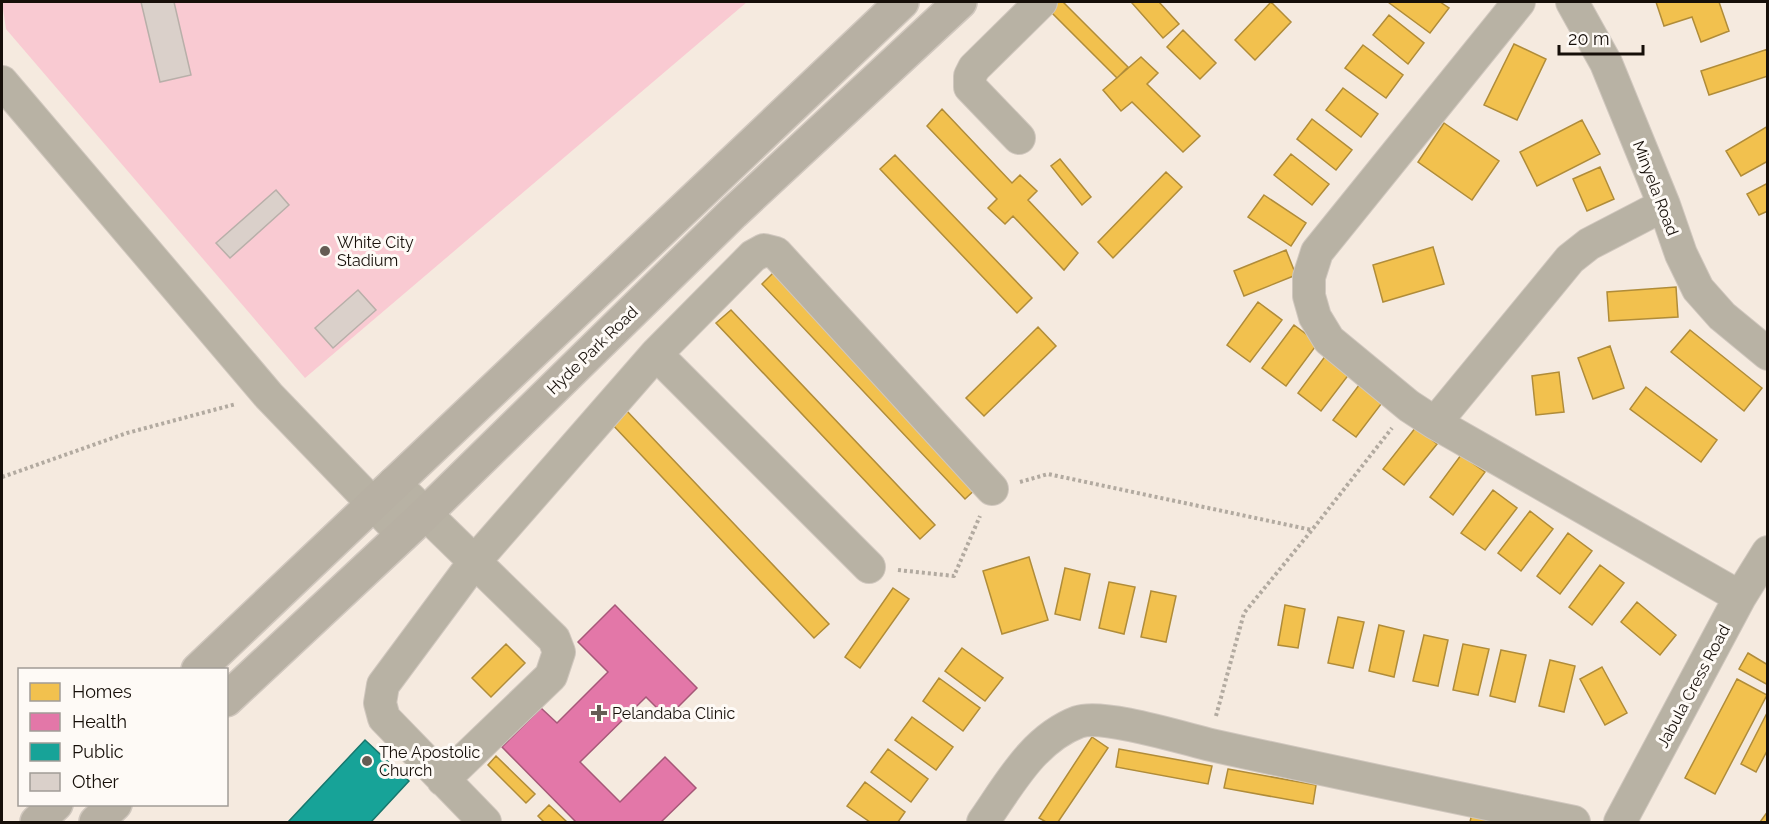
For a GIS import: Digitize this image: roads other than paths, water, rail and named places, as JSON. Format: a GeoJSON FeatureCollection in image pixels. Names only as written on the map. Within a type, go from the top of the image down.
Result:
{"type":"FeatureCollection","features":[{"type":"Feature","properties":{"kind":"street"},"geometry":{"type":"LineString","coordinates":[[199,668],[902,2]]}},
{"type":"Feature","properties":{"kind":"street","name":"Hyde Park Road"},"geometry":{"type":"LineString","coordinates":[[228,698],[414,525],[733,213],[960,2]]}},
{"type":"Feature","properties":{"kind":"street"},"geometry":{"type":"LineString","coordinates":[[1019,138],[970,87],[970,76],[974,68],[1041,2]]}},
{"type":"Feature","properties":{"kind":"street"},"geometry":{"type":"LineString","coordinates":[[1519,2],[1317,252],[1309,277],[1309,296],[1315,318],[1329,340],[1409,406],[1740,597]]}},
{"type":"Feature","properties":{"kind":"street","name":"Minyela Road"},"geometry":{"type":"LineString","coordinates":[[1572,2],[1606,63],[1664,205],[1681,254],[1698,289],[1722,316],[1767,354]]}},
{"type":"Feature","properties":{"kind":"street"},"geometry":{"type":"LineString","coordinates":[[2,82],[269,396],[384,493],[414,525],[475,561],[554,639],[559,652],[551,676],[443,780]]}},
{"type":"Feature","properties":{"kind":"street"},"geometry":{"type":"LineString","coordinates":[[1435,423],[1570,259],[1589,244],[1664,205]]}},
{"type":"Feature","properties":{"kind":"street"},"geometry":{"type":"LineString","coordinates":[[485,822],[384,718],[380,703],[383,685],[475,561],[656,354],[753,256],[764,250],[776,253],[992,489]]}},
{"type":"Feature","properties":{"kind":"street"},"geometry":{"type":"LineString","coordinates":[[656,354],[869,567]]}},
{"type":"Feature","properties":{"kind":"street","name":"Jabula Cress Road"},"geometry":{"type":"LineString","coordinates":[[1620,822],[1740,597],[1767,552]]}},
{"type":"Feature","properties":{"kind":"street"},"geometry":{"type":"LineString","coordinates":[[983,822],[1030,756],[1053,734],[1080,721],[1113,721],[1208,744],[1574,822]]}},
{"type":"Feature","properties":{"kind":"street"},"geometry":{"type":"LineString","coordinates":[[37,822],[54,806]]}},
{"type":"Feature","properties":{"kind":"street"},"geometry":{"type":"LineString","coordinates":[[96,822],[113,806]]}},
{"type":"Feature","properties":{"kind":"place","name":"White City Stadium"},"geometry":{"type":"Point","coordinates":[325,251]}},
{"type":"Feature","properties":{"kind":"place","name":"Pelandaba Clinic"},"geometry":{"type":"Point","coordinates":[599,713]}},
{"type":"Feature","properties":{"kind":"place","name":"The Apostolic Church"},"geometry":{"type":"Point","coordinates":[367,761]}}]}
